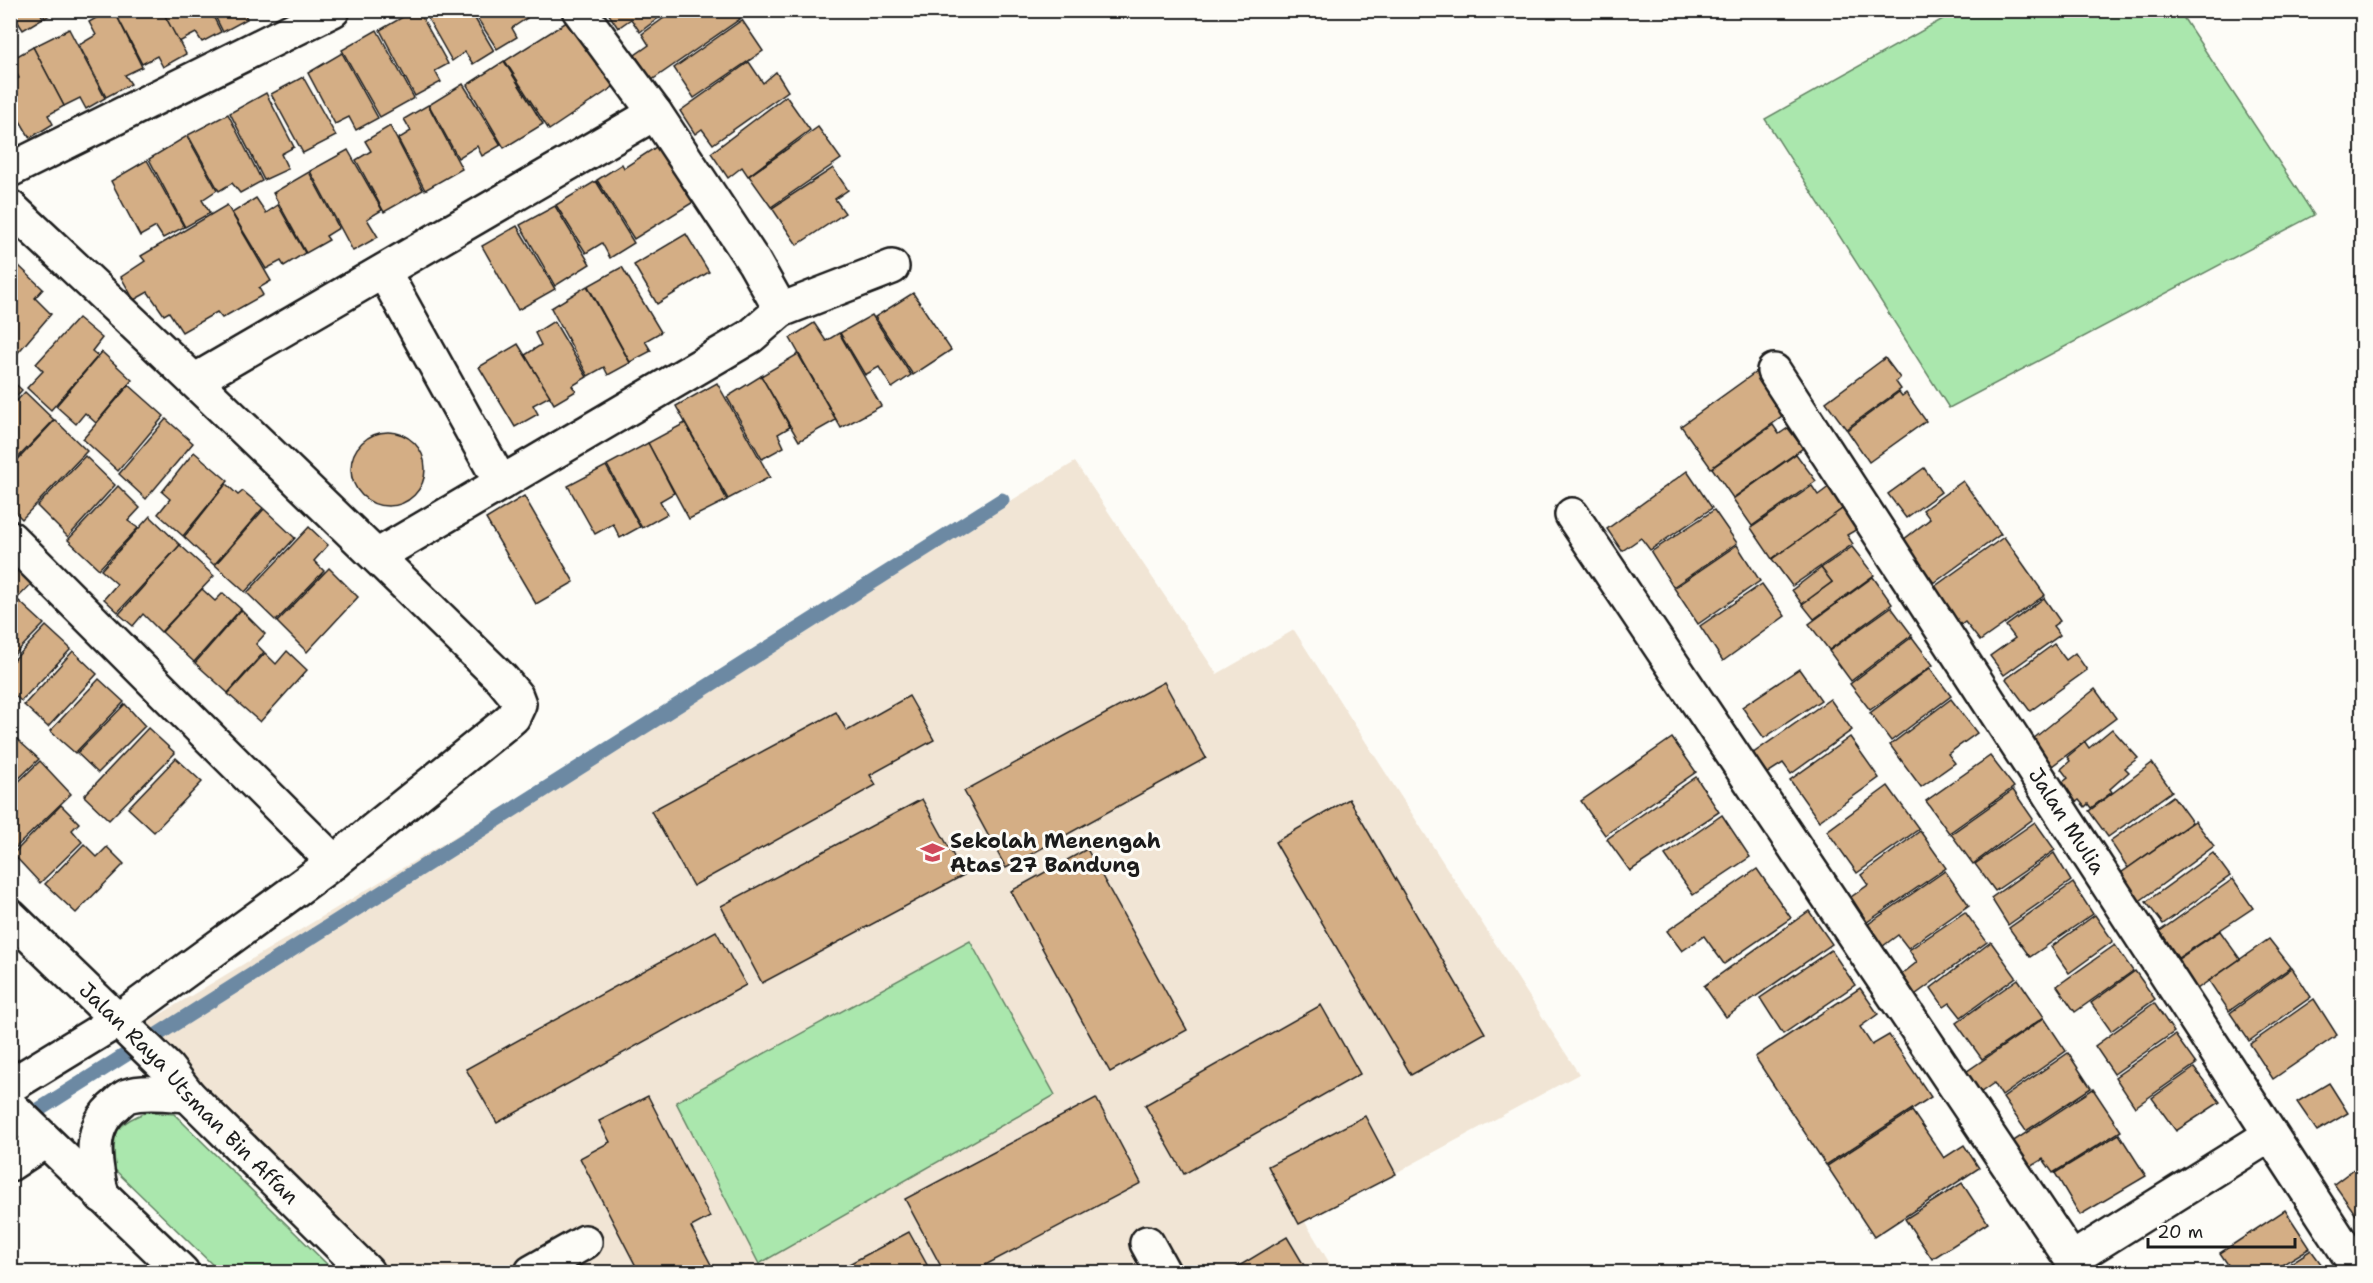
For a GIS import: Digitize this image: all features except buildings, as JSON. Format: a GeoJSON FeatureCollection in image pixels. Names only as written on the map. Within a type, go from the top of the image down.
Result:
{"type":"FeatureCollection","features":[{"type":"Feature","properties":{"kind":"street"},"geometry":{"type":"LineString","coordinates":[[10,170],[333,10]]}},
{"type":"Feature","properties":{"kind":"street"},"geometry":{"type":"LineString","coordinates":[[579,10],[655,113],[754,262],[781,310]]}},
{"type":"Feature","properties":{"kind":"street"},"geometry":{"type":"LineString","coordinates":[[196,380],[655,113]]}},
{"type":"Feature","properties":{"kind":"street"},"geometry":{"type":"LineString","coordinates":[[10,207],[196,380],[377,556],[502,679],[516,696],[519,704],[513,717],[506,723],[334,862],[124,1026],[24,1116],[10,1164]]}},
{"type":"Feature","properties":{"kind":"street"},"geometry":{"type":"LineString","coordinates":[[377,556],[751,336],[781,310],[892,267]]}},
{"type":"Feature","properties":{"kind":"street"},"geometry":{"type":"LineString","coordinates":[[384,272],[501,483]]}},
{"type":"Feature","properties":{"kind":"street","name":"Jalan Mulia"},"geometry":{"type":"LineString","coordinates":[[1774,371],[2360,1272]]}},
{"type":"Feature","properties":{"kind":"street"},"geometry":{"type":"LineString","coordinates":[[1572,515],[2076,1266],[2270,1135]]}},
{"type":"Feature","properties":{"kind":"street"},"geometry":{"type":"LineString","coordinates":[[10,538],[334,862]]}},
{"type":"Feature","properties":{"kind":"street","name":"Jalan Raya Utsman Bin Affan"},"geometry":{"type":"LineString","coordinates":[[10,916],[167,1068],[188,1095],[367,1272]]}},
{"type":"Feature","properties":{"kind":"street"},"geometry":{"type":"LineString","coordinates":[[102,1196],[94,1161],[96,1131],[106,1113],[127,1096],[158,1093],[188,1095]]}},
{"type":"Feature","properties":{"kind":"street"},"geometry":{"type":"LineString","coordinates":[[24,1116],[102,1196],[182,1272]]}},
{"type":"Feature","properties":{"kind":"street"},"geometry":{"type":"LineString","coordinates":[[532,1272],[585,1242]]}},
{"type":"Feature","properties":{"kind":"street"},"geometry":{"type":"LineString","coordinates":[[1147,1244],[1163,1272]]}},
{"type":"Feature","properties":{"kind":"shaded area","name":"Sekolah Menengah Atas 27 Bandung"},"geometry":{"type":"Polygon","coordinates":[[[1075,462],[1217,674],[1294,630],[1579,1074],[1305,1222],[1335,1272],[375,1272],[131,1032],[1075,462]]]}},
{"type":"Feature","properties":{"kind":"green space"},"geometry":{"type":"Polygon","coordinates":[[[1957,11],[2179,11],[2314,215],[1949,408],[1765,119],[1957,11]]]}},
{"type":"Feature","properties":{"kind":"green space"},"geometry":{"type":"Polygon","coordinates":[[[970,941],[1055,1095],[759,1264],[676,1102],[970,941]]]}},
{"type":"Feature","properties":{"kind":"green space"},"geometry":{"type":"Polygon","coordinates":[[[147,1112],[174,1114],[335,1272],[220,1272],[115,1170],[114,1148],[117,1133],[127,1122],[147,1112]]]}},
{"type":"Feature","properties":{"kind":"waterway"},"geometry":{"type":"LineString","coordinates":[[21,1121],[1002,500]]}},
{"type":"Feature","properties":{"kind":"place","name":"Sekolah Menengah Atas 27 Bandung"},"geometry":{"type":"Point","coordinates":[932,853]}}]}
